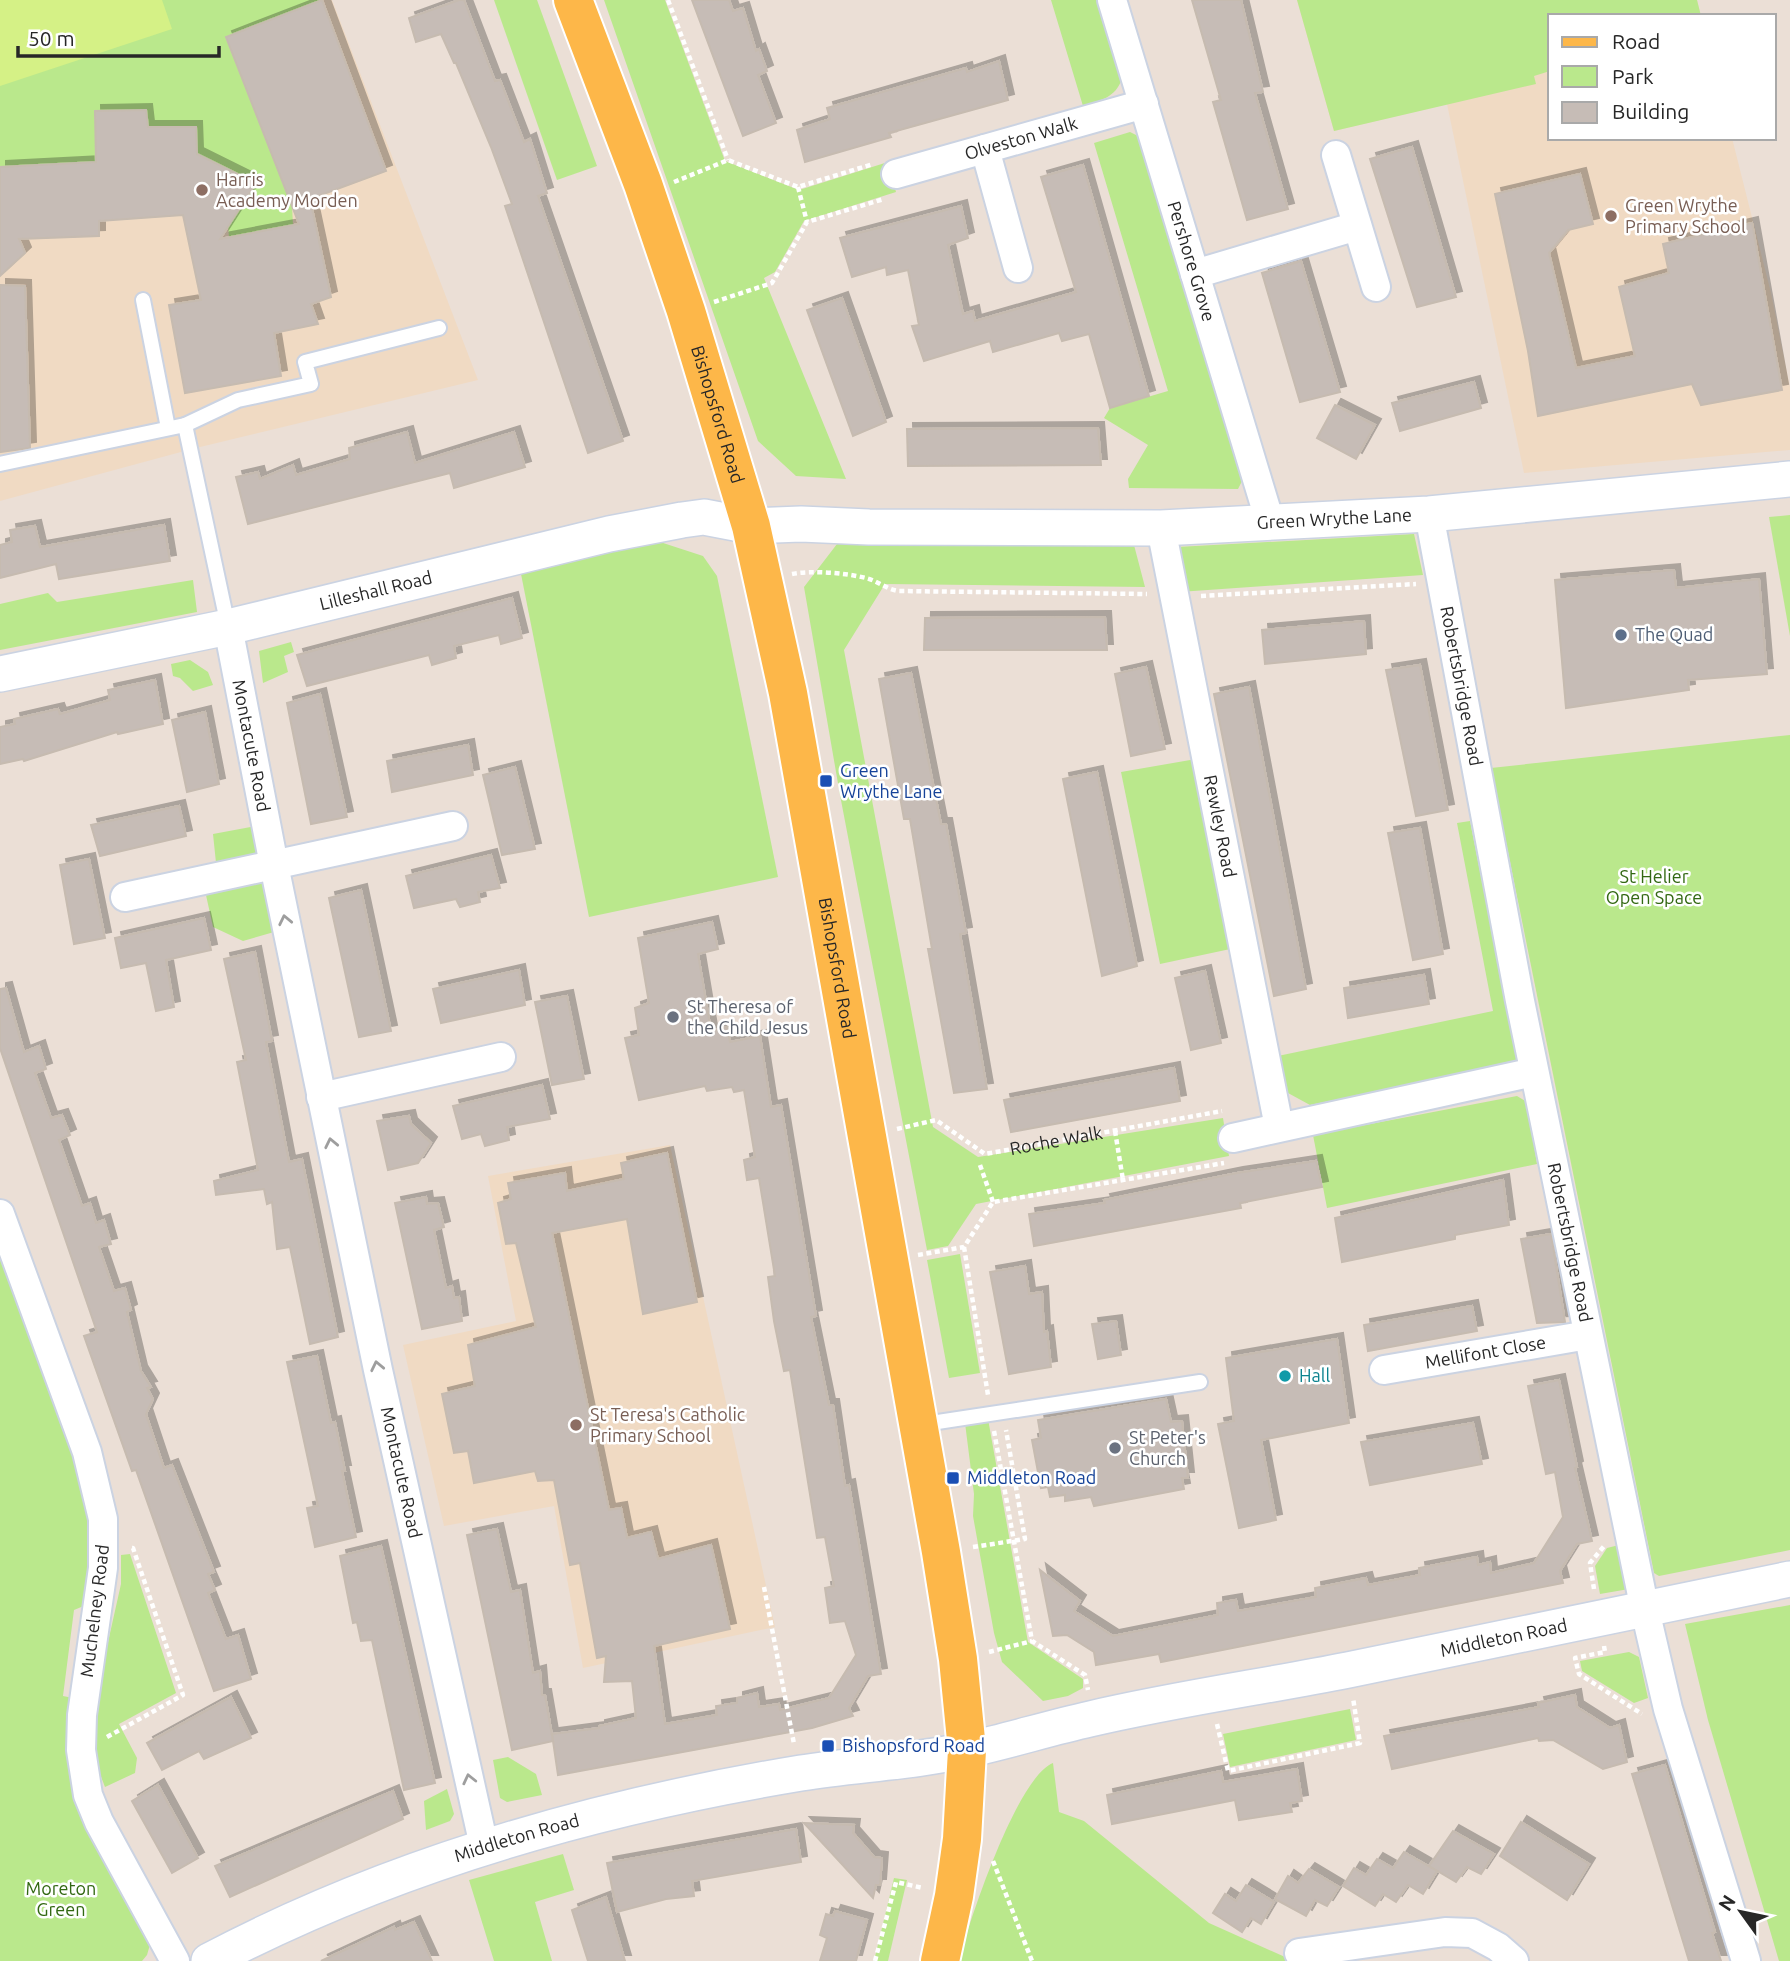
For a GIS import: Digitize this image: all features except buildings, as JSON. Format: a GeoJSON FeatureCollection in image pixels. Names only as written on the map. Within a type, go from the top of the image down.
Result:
{"type":"FeatureCollection","features":[{"type":"Feature","properties":{"kind":"main road","name":"Bishopsford Road"},"geometry":{"type":"LineString","coordinates":[[573,0],[646,194],[686,311],[751,526],[788,693],[958,1660],[967,1750],[965,1809],[954,1896],[940,1961]]}},
{"type":"Feature","properties":{"kind":"street","name":"Pershore Grove"},"geometry":{"type":"LineString","coordinates":[[1112,0],[1270,522]]}},
{"type":"Feature","properties":{"kind":"street","name":"Olveston Walk"},"geometry":{"type":"LineString","coordinates":[[896,174],[1144,104]]}},
{"type":"Feature","properties":{"kind":"street"},"geometry":{"type":"LineString","coordinates":[[985,149],[1018,268]]}},
{"type":"Feature","properties":{"kind":"street"},"geometry":{"type":"LineString","coordinates":[[1336,155],[1376,287]]}},
{"type":"Feature","properties":{"kind":"street"},"geometry":{"type":"LineString","coordinates":[[1195,274],[1357,226]]}},
{"type":"Feature","properties":{"kind":"street","name":"Green Wrythe Lane"},"geometry":{"type":"LineString","coordinates":[[751,526],[802,524],[869,527],[1161,528],[1430,514],[1790,479]]}},
{"type":"Feature","properties":{"kind":"street","name":"Robertsbridge Road"},"geometry":{"type":"LineString","coordinates":[[1430,514],[1534,1072],[1645,1610],[1668,1710],[1746,1961]]}},
{"type":"Feature","properties":{"kind":"street","name":"Lilleshall Road"},"geometry":{"type":"LineString","coordinates":[[0,674],[228,627],[609,534],[704,517],[751,526]]}},
{"type":"Feature","properties":{"kind":"street","name":"Rewley Road"},"geometry":{"type":"LineString","coordinates":[[1161,528],[1279,1127]]}},
{"type":"Feature","properties":{"kind":"street","name":"Montacute Road"},"geometry":{"type":"LineString","coordinates":[[228,627],[375,1357],[484,1846]]}},
{"type":"Feature","properties":{"kind":"street"},"geometry":{"type":"LineString","coordinates":[[125,897],[453,826]]}},
{"type":"Feature","properties":{"kind":"street"},"geometry":{"type":"LineString","coordinates":[[321,1097],[500,1057]]}},
{"type":"Feature","properties":{"kind":"street"},"geometry":{"type":"LineString","coordinates":[[1233,1138],[1534,1072]]}},
{"type":"Feature","properties":{"kind":"street","name":"Muchelney Road"},"geometry":{"type":"LineString","coordinates":[[0,1214],[87,1452],[103,1519],[105,1551],[82,1715],[81,1751],[88,1795],[99,1822],[175,1961]]}},
{"type":"Feature","properties":{"kind":"street","name":"Mellifont Close"},"geometry":{"type":"LineString","coordinates":[[1384,1370],[1588,1335]]}},
{"type":"Feature","properties":{"kind":"street","name":"Middleton Road"},"geometry":{"type":"LineString","coordinates":[[209,1961],[293,1920],[484,1846],[628,1808],[800,1774],[967,1750],[1093,1718],[1348,1670],[1790,1580]]}},
{"type":"Feature","properties":{"kind":"street"},"geometry":{"type":"LineString","coordinates":[[1299,1953],[1445,1932],[1472,1933],[1498,1947],[1514,1961]]}},
{"type":"Feature","properties":{"kind":"lane"},"geometry":{"type":"LineString","coordinates":[[143,300],[169,428]]}},
{"type":"Feature","properties":{"kind":"lane"},"geometry":{"type":"LineString","coordinates":[[0,464],[185,425],[238,400],[311,384],[305,362],[439,328]]}},
{"type":"Feature","properties":{"kind":"lane"},"geometry":{"type":"LineString","coordinates":[[185,425],[228,627]]}},
{"type":"Feature","properties":{"kind":"lane"},"geometry":{"type":"LineString","coordinates":[[918,1426],[1200,1382]]}},
{"type":"Feature","properties":{"kind":"path"},"geometry":{"type":"LineString","coordinates":[[668,0],[728,160]]}},
{"type":"Feature","properties":{"kind":"path"},"geometry":{"type":"LineString","coordinates":[[646,194],[728,160],[798,187],[891,158],[902,193],[807,222],[772,283],[686,311]]}},
{"type":"Feature","properties":{"kind":"path"},"geometry":{"type":"LineString","coordinates":[[798,187],[807,222]]}},
{"type":"Feature","properties":{"kind":"path"},"geometry":{"type":"LineString","coordinates":[[805,571],[868,579],[898,591],[1153,594],[1174,597],[1424,584]]}},
{"type":"Feature","properties":{"kind":"path","name":"Roche Walk"},"geometry":{"type":"LineString","coordinates":[[865,1136],[936,1120],[985,1154],[1227,1110],[1233,1138]]}},
{"type":"Feature","properties":{"kind":"path"},"geometry":{"type":"LineString","coordinates":[[1115,1131],[1123,1180]]}},
{"type":"Feature","properties":{"kind":"path"},"geometry":{"type":"LineString","coordinates":[[941,1552],[1024,1539],[964,1247],[993,1202],[1238,1161],[1233,1138]]}},
{"type":"Feature","properties":{"kind":"path"},"geometry":{"type":"LineString","coordinates":[[979,1165],[993,1202]]}},
{"type":"Feature","properties":{"kind":"path"},"geometry":{"type":"LineString","coordinates":[[889,1260],[964,1247]]}},
{"type":"Feature","properties":{"kind":"path"},"geometry":{"type":"LineString","coordinates":[[997,1413],[1014,1540],[1032,1641]]}},
{"type":"Feature","properties":{"kind":"path"},"geometry":{"type":"LineString","coordinates":[[81,1751],[183,1695],[133,1548],[105,1551]]}},
{"type":"Feature","properties":{"kind":"path"},"geometry":{"type":"LineString","coordinates":[[764,1587],[800,1774]]}},
{"type":"Feature","properties":{"kind":"path"},"geometry":{"type":"LineString","coordinates":[[958,1660],[1032,1641],[1085,1675],[1093,1718]]}},
{"type":"Feature","properties":{"kind":"path"},"geometry":{"type":"LineString","coordinates":[[1210,1697],[1228,1771],[1360,1743],[1348,1670]]}},
{"type":"Feature","properties":{"kind":"path"},"geometry":{"type":"LineString","coordinates":[[990,1855],[1032,1961]]}},
{"type":"Feature","properties":{"kind":"path"},"geometry":{"type":"LineString","coordinates":[[875,1961],[897,1882],[954,1896]]}},
{"type":"Feature","properties":{"kind":"shaded area","name":"Harris Academy Morden"},"geometry":{"type":"Polygon","coordinates":[[[0,0],[332,0],[478,380],[192,449],[0,501],[0,0]]]}},
{"type":"Feature","properties":{"kind":"shaded area","name":"Green Wrythe Primary School"},"geometry":{"type":"Polygon","coordinates":[[[1297,0],[1697,0],[1700,14],[1548,14],[1548,140],[1733,140],[1771,293],[1790,387],[1790,450],[1524,473],[1447,104],[1334,131],[1297,0]]]}},
{"type":"Feature","properties":{"kind":"shaded area","name":"St Teresa's Catholic Primary School"},"geometry":{"type":"Polygon","coordinates":[[[670,1145],[775,1627],[583,1668],[554,1506],[444,1526],[403,1345],[516,1321],[488,1176],[670,1145]]]}},
{"type":"Feature","properties":{"kind":"green space"},"geometry":{"type":"Polygon","coordinates":[[[0,0],[323,0],[226,38],[292,206],[293,225],[229,237],[228,226],[256,183],[225,168],[198,214],[196,128],[148,127],[146,110],[95,112],[96,162],[0,167],[0,0]]]}},
{"type":"Feature","properties":{"kind":"green space"},"geometry":{"type":"Polygon","coordinates":[[[0,0],[162,0],[172,29],[0,86],[0,0]]]}},
{"type":"Feature","properties":{"kind":"green space"},"geometry":{"type":"Polygon","coordinates":[[[494,0],[537,0],[597,166],[557,180],[494,0]]]}},
{"type":"Feature","properties":{"kind":"green space"},"geometry":{"type":"Polygon","coordinates":[[[604,0],[665,0],[725,161],[799,190],[888,162],[896,192],[804,221],[775,272],[764,278],[846,479],[796,476],[758,441],[604,0]]]}},
{"type":"Feature","properties":{"kind":"green space"},"geometry":{"type":"Polygon","coordinates":[[[1051,0],[1102,0],[1122,79],[1107,97],[1083,106],[1051,0]]]}},
{"type":"Feature","properties":{"kind":"green space"},"geometry":{"type":"Polygon","coordinates":[[[1297,0],[1697,0],[1700,14],[1548,14],[1548,72],[1534,76],[1536,84],[1334,131],[1297,0]]]}},
{"type":"Feature","properties":{"kind":"green space"},"geometry":{"type":"Polygon","coordinates":[[[1130,132],[1146,140],[1245,475],[1238,489],[1129,488],[1128,479],[1148,445],[1104,418],[1110,408],[1168,391],[1094,143],[1130,132]]]}},
{"type":"Feature","properties":{"kind":"green space"},"geometry":{"type":"Polygon","coordinates":[[[1790,515],[1790,636],[1769,517],[1790,515]]]}},
{"type":"Feature","properties":{"kind":"green space"},"geometry":{"type":"Polygon","coordinates":[[[1414,534],[1423,575],[1179,592],[1177,547],[1414,534]]]}},
{"type":"Feature","properties":{"kind":"green space"},"geometry":{"type":"Polygon","coordinates":[[[657,541],[703,556],[717,576],[778,877],[589,917],[521,574],[657,541]]]}},
{"type":"Feature","properties":{"kind":"green space"},"geometry":{"type":"Polygon","coordinates":[[[837,544],[1134,545],[1145,587],[885,584],[844,650],[933,1127],[978,1157],[1223,1118],[1229,1156],[976,1204],[948,1246],[927,1250],[840,795],[804,587],[837,544]]]}},
{"type":"Feature","properties":{"kind":"green space"},"geometry":{"type":"Polygon","coordinates":[[[193,580],[197,612],[0,650],[0,604],[48,593],[57,602],[193,580]]]}},
{"type":"Feature","properties":{"kind":"green space"},"geometry":{"type":"Polygon","coordinates":[[[291,642],[294,652],[284,656],[288,672],[263,683],[259,651],[291,642]]]}},
{"type":"Feature","properties":{"kind":"green space"},"geometry":{"type":"Polygon","coordinates":[[[190,660],[208,672],[213,685],[193,691],[180,678],[173,676],[171,664],[190,660]]]}},
{"type":"Feature","properties":{"kind":"green space","name":"St Helier Open Space"},"geometry":{"type":"Polygon","coordinates":[[[1790,735],[1790,1550],[1659,1576],[1654,1573],[1491,768],[1790,735]]]}},
{"type":"Feature","properties":{"kind":"green space"},"geometry":{"type":"Polygon","coordinates":[[[1196,759],[1235,948],[1160,964],[1121,772],[1196,759]]]}},
{"type":"Feature","properties":{"kind":"green space"},"geometry":{"type":"Polygon","coordinates":[[[1470,821],[1518,1063],[1310,1105],[1277,1087],[1273,1057],[1493,1011],[1457,823],[1470,821]]]}},
{"type":"Feature","properties":{"kind":"green space"},"geometry":{"type":"Polygon","coordinates":[[[262,825],[281,930],[243,941],[213,927],[204,886],[218,882],[213,834],[262,825]]]}},
{"type":"Feature","properties":{"kind":"green space"},"geometry":{"type":"Polygon","coordinates":[[[1517,1096],[1527,1102],[1537,1164],[1327,1208],[1313,1135],[1517,1096]]]}},
{"type":"Feature","properties":{"kind":"green space"},"geometry":{"type":"Polygon","coordinates":[[[960,1254],[980,1373],[949,1378],[927,1260],[960,1254]]]}},
{"type":"Feature","properties":{"kind":"green space","name":"Moreton Green"},"geometry":{"type":"Polygon","coordinates":[[[0,1260],[6,1263],[86,1485],[90,1504],[91,1603],[74,1610],[63,1696],[73,1698],[70,1724],[151,1941],[142,1961],[0,1961],[0,1260]]]}},
{"type":"Feature","properties":{"kind":"green space"},"geometry":{"type":"Polygon","coordinates":[[[988,1419],[1028,1642],[1083,1679],[1083,1688],[1068,1696],[1043,1701],[1002,1662],[994,1633],[973,1516],[974,1494],[965,1423],[988,1419]]]}},
{"type":"Feature","properties":{"kind":"green space"},"geometry":{"type":"Polygon","coordinates":[[[1623,1544],[1629,1589],[1600,1594],[1595,1566],[1607,1548],[1623,1544]]]}},
{"type":"Feature","properties":{"kind":"green space"},"geometry":{"type":"Polygon","coordinates":[[[130,1554],[176,1693],[119,1724],[137,1758],[135,1773],[105,1787],[95,1761],[97,1712],[102,1669],[121,1584],[121,1555],[130,1554]]]}},
{"type":"Feature","properties":{"kind":"green space"},"geometry":{"type":"Polygon","coordinates":[[[1790,1605],[1790,1961],[1779,1961],[1708,1720],[1685,1624],[1790,1605]]]}},
{"type":"Feature","properties":{"kind":"green space"},"geometry":{"type":"Polygon","coordinates":[[[1629,1652],[1639,1657],[1648,1698],[1634,1703],[1582,1671],[1580,1661],[1629,1652]]]}},
{"type":"Feature","properties":{"kind":"green space"},"geometry":{"type":"Polygon","coordinates":[[[1350,1709],[1356,1740],[1230,1767],[1223,1734],[1350,1709]]]}},
{"type":"Feature","properties":{"kind":"green space"},"geometry":{"type":"Polygon","coordinates":[[[508,1757],[536,1774],[542,1795],[507,1802],[500,1798],[493,1760],[508,1757]]]}},
{"type":"Feature","properties":{"kind":"green space"},"geometry":{"type":"Polygon","coordinates":[[[1053,1763],[1059,1812],[1084,1821],[1209,1923],[1294,1961],[959,1961],[984,1884],[1010,1821],[1039,1774],[1053,1763]]]}},
{"type":"Feature","properties":{"kind":"green space"},"geometry":{"type":"Polygon","coordinates":[[[447,1789],[454,1814],[450,1821],[426,1830],[424,1801],[447,1789]]]}},
{"type":"Feature","properties":{"kind":"green space"},"geometry":{"type":"Polygon","coordinates":[[[563,1854],[574,1890],[535,1902],[552,1961],[494,1961],[469,1880],[563,1854]]]}},
{"type":"Feature","properties":{"kind":"green space"},"geometry":{"type":"Polygon","coordinates":[[[894,1878],[907,1880],[888,1961],[874,1961],[894,1878]]]}},
{"type":"Feature","properties":{"kind":"place","name":"Harris Academy Morden"},"geometry":{"type":"Point","coordinates":[202,190]}},
{"type":"Feature","properties":{"kind":"place","name":"Green Wrythe Primary School"},"geometry":{"type":"Point","coordinates":[1611,216]}},
{"type":"Feature","properties":{"kind":"place","name":"The Quad"},"geometry":{"type":"Point","coordinates":[1621,635]}},
{"type":"Feature","properties":{"kind":"place","name":"Green Wrythe Lane"},"geometry":{"type":"Point","coordinates":[826,781]}},
{"type":"Feature","properties":{"kind":"place","name":"St Theresa of the Child Jesus"},"geometry":{"type":"Point","coordinates":[673,1017]}},
{"type":"Feature","properties":{"kind":"place","name":"Hall"},"geometry":{"type":"Point","coordinates":[1285,1376]}},
{"type":"Feature","properties":{"kind":"place","name":"St Teresa's Catholic Primary School"},"geometry":{"type":"Point","coordinates":[576,1425]}},
{"type":"Feature","properties":{"kind":"place","name":"St Peter's Church"},"geometry":{"type":"Point","coordinates":[1115,1448]}},
{"type":"Feature","properties":{"kind":"place","name":"Middleton Road"},"geometry":{"type":"Point","coordinates":[953,1478]}},
{"type":"Feature","properties":{"kind":"place","name":"Bishopsford Road"},"geometry":{"type":"Point","coordinates":[828,1746]}}]}
